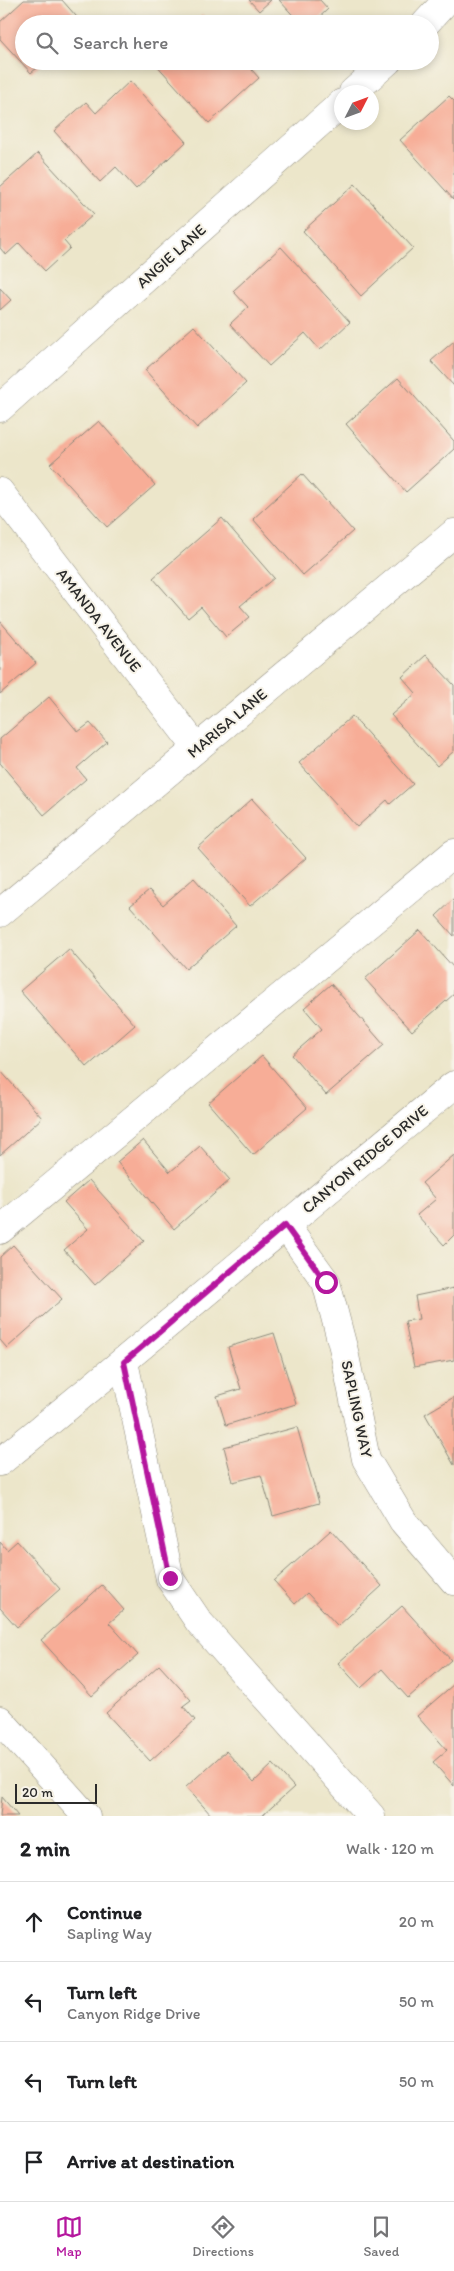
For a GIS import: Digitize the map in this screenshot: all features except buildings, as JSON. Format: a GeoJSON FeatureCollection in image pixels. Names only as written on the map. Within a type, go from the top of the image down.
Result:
{"type":"FeatureCollection","features":[{"type":"Feature","properties":{"kind":"street"},"geometry":{"type":"LineString","coordinates":[[433,15],[447,0]]}},
{"type":"Feature","properties":{"kind":"street"},"geometry":{"type":"LineString","coordinates":[[362,85],[378,70]]}},
{"type":"Feature","properties":{"kind":"street","name":"ANGIE LANE"},"geometry":{"type":"LineString","coordinates":[[0,408],[334,110]]}},
{"type":"Feature","properties":{"kind":"street","name":"AMANDA AVENUE"},"geometry":{"type":"LineString","coordinates":[[0,492],[197,748]]}},
{"type":"Feature","properties":{"kind":"street","name":"MARISA LANE"},"geometry":{"type":"LineString","coordinates":[[0,913],[454,534]]}},
{"type":"Feature","properties":{"kind":"street"},"geometry":{"type":"LineString","coordinates":[[0,1230],[454,854]]}},
{"type":"Feature","properties":{"kind":"street","name":"CANYON RIDGE DRIVE"},"geometry":{"type":"LineString","coordinates":[[0,1462],[124,1362],[285,1225],[454,1086]]}},
{"type":"Feature","properties":{"kind":"street","name":"SAPLING WAY"},"geometry":{"type":"LineString","coordinates":[[285,1225],[326,1282],[344,1351],[366,1460],[403,1521],[454,1581]]}},
{"type":"Feature","properties":{"kind":"street"},"geometry":{"type":"LineString","coordinates":[[124,1362],[170,1578],[198,1622],[371,1816]]}},
{"type":"Feature","properties":{"kind":"street"},"geometry":{"type":"LineString","coordinates":[[0,1720],[86,1816]]}},
{"type":"Feature","properties":{"kind":"route"},"geometry":{"type":"LineString","coordinates":[[170,1578],[124,1362],[285,1225],[326,1282]]}}]}
